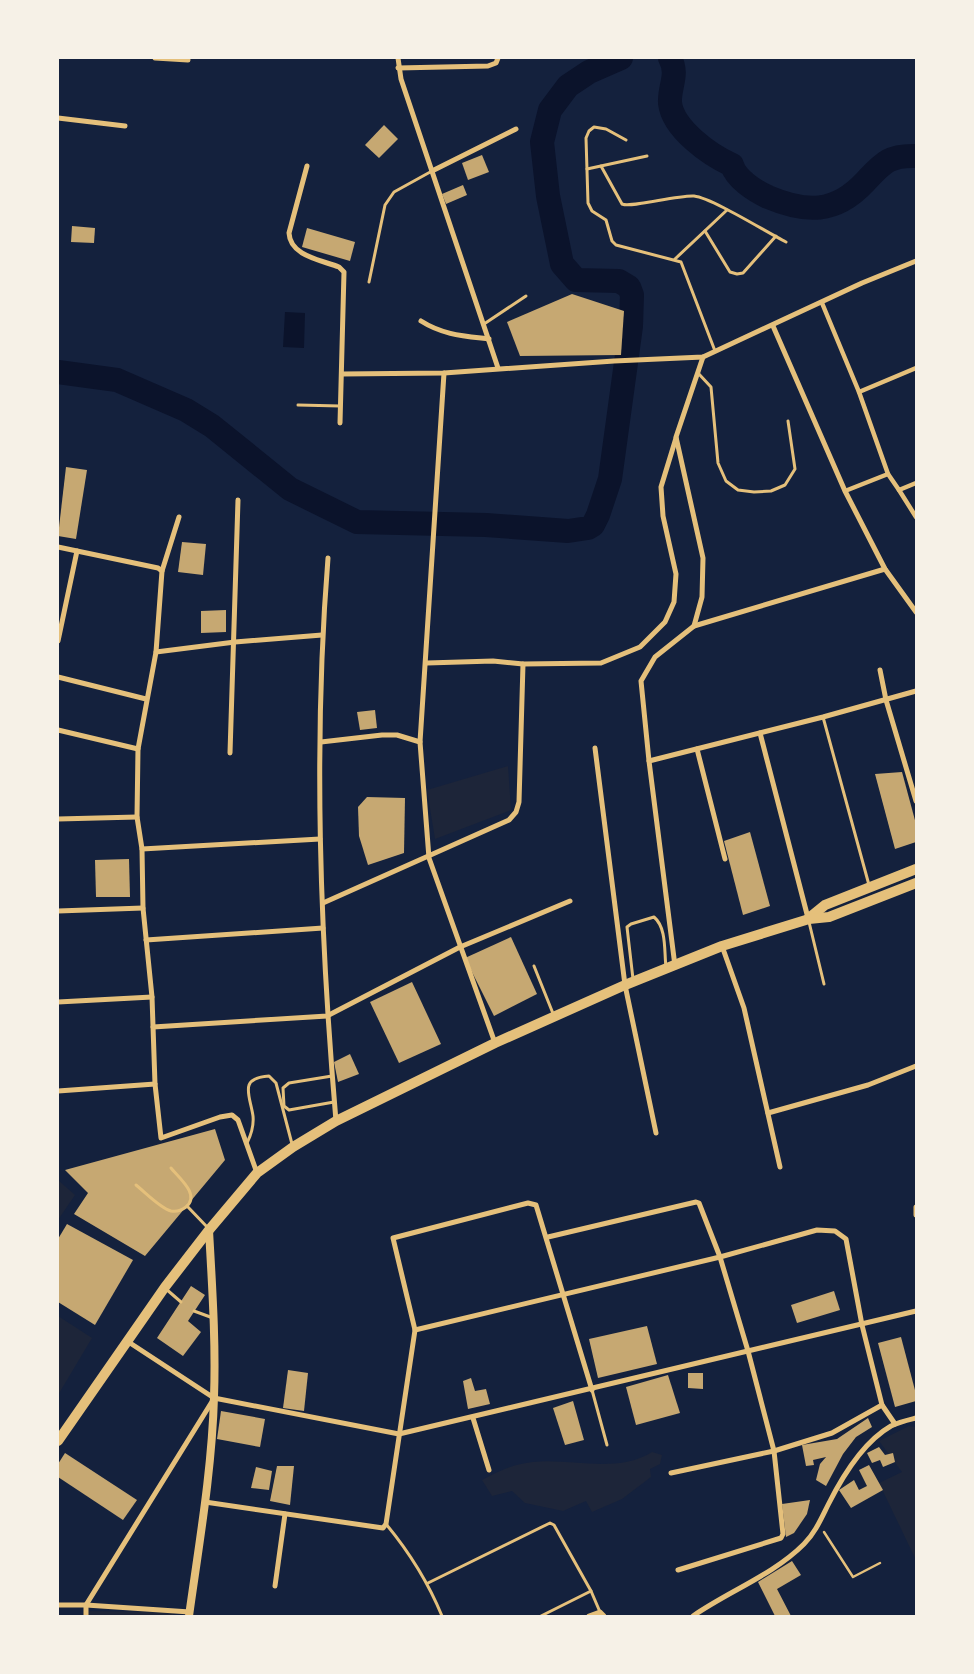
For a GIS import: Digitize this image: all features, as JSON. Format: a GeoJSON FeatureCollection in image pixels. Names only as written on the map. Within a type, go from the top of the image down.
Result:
{"type":"FeatureCollection","features":[{"type":"Feature","properties":{"kind":"main road"},"geometry":{"type":"LineString","coordinates":[[809,918],[825,905],[916,869]]}},
{"type":"Feature","properties":{"kind":"main road"},"geometry":{"type":"LineString","coordinates":[[58,1441],[127,1340],[209,1230],[258,1173],[293,1147],[336,1121],[495,1042],[629,983],[722,946],[809,918],[829,917],[916,883]]}},
{"type":"Feature","properties":{"kind":"street"},"geometry":{"type":"LineString","coordinates":[[155,58],[188,60]]}},
{"type":"Feature","properties":{"kind":"street"},"geometry":{"type":"LineString","coordinates":[[398,58],[398,68],[498,368]]}},
{"type":"Feature","properties":{"kind":"street"},"geometry":{"type":"LineString","coordinates":[[398,68],[488,66],[496,62],[498,58]]}},
{"type":"Feature","properties":{"kind":"street"},"geometry":{"type":"LineString","coordinates":[[58,118],[125,126]]}},
{"type":"Feature","properties":{"kind":"street"},"geometry":{"type":"LineString","coordinates":[[432,171],[516,129]]}},
{"type":"Feature","properties":{"kind":"street"},"geometry":{"type":"LineString","coordinates":[[307,166],[289,233],[290,241],[296,251],[340,267],[344,272],[340,423]]}},
{"type":"Feature","properties":{"kind":"street"},"geometry":{"type":"LineString","coordinates":[[342,374],[444,373],[614,361],[702,358],[916,261]]}},
{"type":"Feature","properties":{"kind":"street"},"geometry":{"type":"LineString","coordinates":[[822,302],[859,392],[888,474],[916,517]]}},
{"type":"Feature","properties":{"kind":"street"},"geometry":{"type":"LineString","coordinates":[[421,321],[435,330],[451,335],[489,339]]}},
{"type":"Feature","properties":{"kind":"street"},"geometry":{"type":"LineString","coordinates":[[773,326],[845,491],[885,569],[916,612]]}},
{"type":"Feature","properties":{"kind":"street"},"geometry":{"type":"LineString","coordinates":[[427,663],[601,663],[640,647],[665,622],[674,602],[676,574],[663,516],[661,486],[702,358]]}},
{"type":"Feature","properties":{"kind":"street"},"geometry":{"type":"LineString","coordinates":[[859,392],[916,368]]}},
{"type":"Feature","properties":{"kind":"street"},"geometry":{"type":"LineString","coordinates":[[444,373],[427,663],[420,742],[429,858],[495,1042]]}},
{"type":"Feature","properties":{"kind":"street"},"geometry":{"type":"LineString","coordinates":[[676,437],[703,558],[702,596],[694,626]]}},
{"type":"Feature","properties":{"kind":"street"},"geometry":{"type":"LineString","coordinates":[[845,491],[888,474]]}},
{"type":"Feature","properties":{"kind":"street"},"geometry":{"type":"LineString","coordinates":[[899,490],[916,484]]}},
{"type":"Feature","properties":{"kind":"street"},"geometry":{"type":"LineString","coordinates":[[230,753],[238,500]]}},
{"type":"Feature","properties":{"kind":"street"},"geometry":{"type":"LineString","coordinates":[[179,517],[162,572],[156,652],[138,750],[137,817],[142,849],[143,908],[152,997],[155,1084],[161,1138],[220,1117],[232,1116],[238,1120],[258,1173]]}},
{"type":"Feature","properties":{"kind":"street"},"geometry":{"type":"LineString","coordinates":[[58,547],[158,568],[162,572]]}},
{"type":"Feature","properties":{"kind":"street"},"geometry":{"type":"LineString","coordinates":[[58,641],[77,551]]}},
{"type":"Feature","properties":{"kind":"street"},"geometry":{"type":"LineString","coordinates":[[328,558],[322,635],[320,839],[327,1016],[336,1121]]}},
{"type":"Feature","properties":{"kind":"street"},"geometry":{"type":"LineString","coordinates":[[670,968],[641,681],[655,657],[694,626],[885,569]]}},
{"type":"Feature","properties":{"kind":"street"},"geometry":{"type":"LineString","coordinates":[[156,652],[235,642],[322,635]]}},
{"type":"Feature","properties":{"kind":"street"},"geometry":{"type":"LineString","coordinates":[[324,903],[429,858],[509,820],[516,812],[519,802],[523,664]]}},
{"type":"Feature","properties":{"kind":"street"},"geometry":{"type":"LineString","coordinates":[[880,670],[886,700],[916,801]]}},
{"type":"Feature","properties":{"kind":"street"},"geometry":{"type":"LineString","coordinates":[[58,677],[146,700]]}},
{"type":"Feature","properties":{"kind":"street"},"geometry":{"type":"LineString","coordinates":[[649,761],[823,717],[916,691]]}},
{"type":"Feature","properties":{"kind":"street"},"geometry":{"type":"LineString","coordinates":[[58,730],[138,750]]}},
{"type":"Feature","properties":{"kind":"street"},"geometry":{"type":"LineString","coordinates":[[760,733],[809,918]]}},
{"type":"Feature","properties":{"kind":"street"},"geometry":{"type":"LineString","coordinates":[[321,742],[397,735],[420,742]]}},
{"type":"Feature","properties":{"kind":"street"},"geometry":{"type":"LineString","coordinates":[[595,748],[620,949],[629,983],[656,1133]]}},
{"type":"Feature","properties":{"kind":"street"},"geometry":{"type":"LineString","coordinates":[[697,749],[725,859]]}},
{"type":"Feature","properties":{"kind":"street"},"geometry":{"type":"LineString","coordinates":[[58,819],[137,817]]}},
{"type":"Feature","properties":{"kind":"street"},"geometry":{"type":"LineString","coordinates":[[142,849],[320,839]]}},
{"type":"Feature","properties":{"kind":"street"},"geometry":{"type":"LineString","coordinates":[[153,1027],[327,1016],[460,947],[570,901]]}},
{"type":"Feature","properties":{"kind":"street"},"geometry":{"type":"LineString","coordinates":[[58,911],[143,908]]}},
{"type":"Feature","properties":{"kind":"street"},"geometry":{"type":"LineString","coordinates":[[146,940],[323,928]]}},
{"type":"Feature","properties":{"kind":"street"},"geometry":{"type":"LineString","coordinates":[[722,946],[744,1008],[780,1167]]}},
{"type":"Feature","properties":{"kind":"street"},"geometry":{"type":"LineString","coordinates":[[58,1002],[152,997]]}},
{"type":"Feature","properties":{"kind":"street"},"geometry":{"type":"LineString","coordinates":[[768,1113],[868,1085],[916,1066]]}},
{"type":"Feature","properties":{"kind":"street"},"geometry":{"type":"LineString","coordinates":[[58,1091],[155,1084]]}},
{"type":"Feature","properties":{"kind":"street"},"geometry":{"type":"LineString","coordinates":[[548,1237],[696,1202],[699,1203],[720,1257],[748,1351],[774,1451],[782,1537],[678,1570]]}},
{"type":"Feature","properties":{"kind":"street"},"geometry":{"type":"LineString","coordinates":[[205,1502],[383,1528],[386,1524],[415,1330],[393,1238],[530,1203],[537,1206],[548,1237],[563,1296],[592,1390]]}},
{"type":"Feature","properties":{"kind":"street"},"geometry":{"type":"LineString","coordinates":[[916,1207],[916,1215]]}},
{"type":"Feature","properties":{"kind":"street"},"geometry":{"type":"LineString","coordinates":[[58,1605],[86,1605],[189,1614],[205,1502],[214,1398],[214,1318],[209,1230]]}},
{"type":"Feature","properties":{"kind":"street"},"geometry":{"type":"LineString","coordinates":[[415,1330],[720,1257],[817,1230],[835,1231],[846,1239],[862,1325],[882,1405],[895,1424]]}},
{"type":"Feature","properties":{"kind":"street"},"geometry":{"type":"LineString","coordinates":[[127,1340],[214,1398],[398,1434],[592,1390],[916,1311]]}},
{"type":"Feature","properties":{"kind":"street"},"geometry":{"type":"LineString","coordinates":[[86,1616],[86,1605],[214,1398]]}},
{"type":"Feature","properties":{"kind":"street"},"geometry":{"type":"LineString","coordinates":[[671,1474],[774,1451],[832,1433],[882,1405]]}},
{"type":"Feature","properties":{"kind":"street"},"geometry":{"type":"LineString","coordinates":[[473,1418],[490,1470]]}},
{"type":"Feature","properties":{"kind":"street"},"geometry":{"type":"LineString","coordinates":[[693,1616],[716,1600],[774,1568],[806,1543],[820,1524],[828,1504],[869,1442],[895,1424],[916,1418]]}},
{"type":"Feature","properties":{"kind":"street"},"geometry":{"type":"LineString","coordinates":[[275,1586],[285,1514]]}},
{"type":"Feature","properties":{"kind":"street"},"geometry":{"type":"LineString","coordinates":[[589,1616],[600,1612],[604,1616]]}},
{"type":"Feature","properties":{"kind":"lane"},"geometry":{"type":"LineString","coordinates":[[626,140],[606,129],[594,127],[588,131],[586,138],[588,203],[592,210],[606,220],[612,241],[616,245],[681,262],[685,268],[715,352]]}},
{"type":"Feature","properties":{"kind":"lane"},"geometry":{"type":"LineString","coordinates":[[587,169],[647,156]]}},
{"type":"Feature","properties":{"kind":"lane"},"geometry":{"type":"LineString","coordinates":[[601,166],[622,204],[632,205],[666,198],[696,196],[727,210],[786,242]]}},
{"type":"Feature","properties":{"kind":"lane"},"geometry":{"type":"LineString","coordinates":[[369,282],[385,205],[394,192],[432,171]]}},
{"type":"Feature","properties":{"kind":"lane"},"geometry":{"type":"LineString","coordinates":[[674,259],[727,210]]}},
{"type":"Feature","properties":{"kind":"lane"},"geometry":{"type":"LineString","coordinates":[[705,231],[730,272],[737,274],[743,273],[776,236]]}},
{"type":"Feature","properties":{"kind":"lane"},"geometry":{"type":"LineString","coordinates":[[484,324],[526,296]]}},
{"type":"Feature","properties":{"kind":"lane"},"geometry":{"type":"LineString","coordinates":[[697,373],[711,387],[718,464],[726,481],[738,490],[762,492],[785,485],[795,468],[788,421]]}},
{"type":"Feature","properties":{"kind":"lane"},"geometry":{"type":"LineString","coordinates":[[298,405],[341,406]]}},
{"type":"Feature","properties":{"kind":"lane"},"geometry":{"type":"LineString","coordinates":[[823,717],[870,888]]}},
{"type":"Feature","properties":{"kind":"lane"},"geometry":{"type":"LineString","coordinates":[[629,983],[627,927],[631,924],[654,917],[659,921],[670,968]]}},
{"type":"Feature","properties":{"kind":"lane"},"geometry":{"type":"LineString","coordinates":[[809,918],[824,984]]}},
{"type":"Feature","properties":{"kind":"lane"},"geometry":{"type":"LineString","coordinates":[[620,949],[628,947]]}},
{"type":"Feature","properties":{"kind":"lane"},"geometry":{"type":"LineString","coordinates":[[534,966],[554,1016]]}},
{"type":"Feature","properties":{"kind":"lane"},"geometry":{"type":"LineString","coordinates":[[247,1143],[253,1127],[248,1087],[252,1080],[258,1077],[269,1076],[276,1083],[293,1147]]}},
{"type":"Feature","properties":{"kind":"lane"},"geometry":{"type":"LineString","coordinates":[[332,1076],[289,1083],[283,1088],[286,1109],[289,1110],[334,1102]]}},
{"type":"Feature","properties":{"kind":"lane"},"geometry":{"type":"LineString","coordinates":[[136,1185],[169,1211],[176,1211],[187,1206],[191,1200],[188,1189],[170,1168]]}},
{"type":"Feature","properties":{"kind":"lane"},"geometry":{"type":"LineString","coordinates":[[187,1206],[209,1230]]}},
{"type":"Feature","properties":{"kind":"lane"},"geometry":{"type":"LineString","coordinates":[[165,1287],[180,1302]]}},
{"type":"Feature","properties":{"kind":"lane"},"geometry":{"type":"LineString","coordinates":[[194,1311],[214,1318]]}},
{"type":"Feature","properties":{"kind":"lane"},"geometry":{"type":"LineString","coordinates":[[592,1390],[606,1445]]}},
{"type":"Feature","properties":{"kind":"lane"},"geometry":{"type":"LineString","coordinates":[[428,1583],[550,1522],[554,1525],[591,1591],[600,1612]]}},
{"type":"Feature","properties":{"kind":"lane"},"geometry":{"type":"LineString","coordinates":[[386,1524],[412,1556],[428,1583],[442,1616]]}},
{"type":"Feature","properties":{"kind":"lane"},"geometry":{"type":"LineString","coordinates":[[541,1616],[591,1591]]}},
{"type":"Feature","properties":{"kind":"path"},"geometry":{"type":"LineString","coordinates":[[820,1524],[853,1577],[880,1563]]}},
{"type":"Feature","properties":{"kind":"shaded area"},"geometry":{"type":"Polygon","coordinates":[[[285,312],[305,313],[304,348],[283,347],[285,312]]]}},
{"type":"Feature","properties":{"kind":"shaded area"},"geometry":{"type":"Polygon","coordinates":[[[508,766],[511,810],[435,839],[427,790],[508,766]]]}},
{"type":"Feature","properties":{"kind":"shaded area"},"geometry":{"type":"Polygon","coordinates":[[[58,1180],[75,1195],[58,1220],[58,1180]]]}},
{"type":"Feature","properties":{"kind":"shaded area"},"geometry":{"type":"Polygon","coordinates":[[[58,1316],[92,1338],[58,1395],[58,1316]]]}},
{"type":"Feature","properties":{"kind":"shaded area"},"geometry":{"type":"Polygon","coordinates":[[[909,1426],[916,1427],[916,1560],[879,1483],[902,1472],[879,1441],[909,1426]]]}},
{"type":"Feature","properties":{"kind":"shaded area"},"geometry":{"type":"Polygon","coordinates":[[[652,1452],[662,1455],[660,1464],[650,1469],[651,1477],[622,1499],[592,1512],[586,1501],[563,1511],[525,1503],[512,1491],[492,1496],[482,1480],[519,1464],[547,1461],[609,1464],[639,1459],[652,1452]]]}},
{"type":"Feature","properties":{"kind":"shaded area"},"geometry":{"type":"Polygon","coordinates":[[[83,1611],[174,1612],[173,1616],[84,1616],[83,1611]]]}},
{"type":"Feature","properties":{"kind":"building"},"geometry":{"type":"Polygon","coordinates":[[[384,125],[398,139],[379,158],[365,145],[384,125]]]}},
{"type":"Feature","properties":{"kind":"building"},"geometry":{"type":"Polygon","coordinates":[[[482,155],[489,172],[468,180],[462,163],[482,155]]]}},
{"type":"Feature","properties":{"kind":"building"},"geometry":{"type":"Polygon","coordinates":[[[463,185],[467,195],[446,204],[442,194],[463,185]]]}},
{"type":"Feature","properties":{"kind":"building"},"geometry":{"type":"Polygon","coordinates":[[[72,226],[95,228],[94,243],[71,242],[72,226]]]}},
{"type":"Feature","properties":{"kind":"building"},"geometry":{"type":"Polygon","coordinates":[[[307,228],[355,242],[350,261],[302,247],[307,228]]]}},
{"type":"Feature","properties":{"kind":"building"},"geometry":{"type":"Polygon","coordinates":[[[572,294],[624,311],[621,355],[520,356],[507,322],[572,294]]]}},
{"type":"Feature","properties":{"kind":"building"},"geometry":{"type":"Polygon","coordinates":[[[66,467],[87,470],[76,539],[58,536],[66,467]]]}},
{"type":"Feature","properties":{"kind":"building"},"geometry":{"type":"Polygon","coordinates":[[[182,542],[206,544],[203,575],[178,572],[182,542]]]}},
{"type":"Feature","properties":{"kind":"building"},"geometry":{"type":"Polygon","coordinates":[[[226,610],[226,632],[201,633],[201,611],[226,610]]]}},
{"type":"Feature","properties":{"kind":"building"},"geometry":{"type":"Polygon","coordinates":[[[375,710],[377,728],[360,730],[357,712],[375,710]]]}},
{"type":"Feature","properties":{"kind":"building"},"geometry":{"type":"Polygon","coordinates":[[[902,772],[916,824],[916,842],[895,849],[875,774],[902,772]]]}},
{"type":"Feature","properties":{"kind":"building"},"geometry":{"type":"Polygon","coordinates":[[[367,797],[405,798],[404,853],[368,865],[359,836],[358,807],[367,797]]]}},
{"type":"Feature","properties":{"kind":"building"},"geometry":{"type":"Polygon","coordinates":[[[750,832],[770,906],[743,915],[724,841],[750,832]]]}},
{"type":"Feature","properties":{"kind":"building"},"geometry":{"type":"Polygon","coordinates":[[[129,859],[130,897],[96,897],[95,860],[129,859]]]}},
{"type":"Feature","properties":{"kind":"building"},"geometry":{"type":"Polygon","coordinates":[[[511,937],[537,994],[494,1016],[465,958],[511,937]]]}},
{"type":"Feature","properties":{"kind":"building"},"geometry":{"type":"Polygon","coordinates":[[[412,982],[441,1044],[399,1063],[370,1002],[412,982]]]}},
{"type":"Feature","properties":{"kind":"building"},"geometry":{"type":"Polygon","coordinates":[[[350,1054],[359,1074],[338,1082],[334,1062],[350,1054]]]}},
{"type":"Feature","properties":{"kind":"building"},"geometry":{"type":"Polygon","coordinates":[[[215,1129],[225,1160],[145,1256],[74,1214],[88,1193],[65,1170],[215,1129]]]}},
{"type":"Feature","properties":{"kind":"building"},"geometry":{"type":"Polygon","coordinates":[[[67,1224],[133,1260],[95,1325],[58,1302],[58,1239],[67,1224]]]}},
{"type":"Feature","properties":{"kind":"building"},"geometry":{"type":"Polygon","coordinates":[[[191,1286],[205,1295],[188,1321],[201,1332],[183,1356],[157,1338],[191,1286]]]}},
{"type":"Feature","properties":{"kind":"building"},"geometry":{"type":"Polygon","coordinates":[[[834,1291],[840,1310],[797,1323],[791,1305],[834,1291]]]}},
{"type":"Feature","properties":{"kind":"building"},"geometry":{"type":"Polygon","coordinates":[[[647,1326],[657,1364],[598,1378],[589,1339],[647,1326]]]}},
{"type":"Feature","properties":{"kind":"building"},"geometry":{"type":"Polygon","coordinates":[[[901,1337],[916,1394],[916,1401],[895,1407],[878,1343],[901,1337]]]}},
{"type":"Feature","properties":{"kind":"building"},"geometry":{"type":"Polygon","coordinates":[[[288,1370],[308,1373],[304,1411],[283,1408],[288,1370]]]}},
{"type":"Feature","properties":{"kind":"building"},"geometry":{"type":"Polygon","coordinates":[[[688,1373],[703,1373],[703,1389],[688,1388],[688,1373]]]}},
{"type":"Feature","properties":{"kind":"building"},"geometry":{"type":"Polygon","coordinates":[[[668,1375],[680,1413],[636,1425],[626,1387],[668,1375]]]}},
{"type":"Feature","properties":{"kind":"building"},"geometry":{"type":"Polygon","coordinates":[[[471,1378],[475,1391],[486,1389],[490,1404],[468,1409],[463,1381],[471,1378]]]}},
{"type":"Feature","properties":{"kind":"building"},"geometry":{"type":"Polygon","coordinates":[[[573,1401],[584,1440],[565,1445],[553,1408],[573,1401]]]}},
{"type":"Feature","properties":{"kind":"building"},"geometry":{"type":"Polygon","coordinates":[[[221,1411],[265,1419],[260,1447],[217,1439],[221,1411]]]}},
{"type":"Feature","properties":{"kind":"building"},"geometry":{"type":"Polygon","coordinates":[[[868,1418],[872,1427],[856,1437],[843,1454],[826,1486],[816,1480],[820,1464],[826,1457],[813,1460],[814,1465],[806,1466],[802,1445],[837,1439],[868,1418]]]}},
{"type":"Feature","properties":{"kind":"building"},"geometry":{"type":"Polygon","coordinates":[[[879,1447],[885,1455],[893,1453],[895,1462],[883,1467],[880,1460],[872,1463],[867,1453],[879,1447]]]}},
{"type":"Feature","properties":{"kind":"building"},"geometry":{"type":"Polygon","coordinates":[[[65,1453],[137,1500],[123,1520],[58,1477],[58,1464],[65,1453]]]}},
{"type":"Feature","properties":{"kind":"building"},"geometry":{"type":"Polygon","coordinates":[[[869,1465],[883,1490],[851,1508],[839,1490],[854,1480],[859,1490],[867,1486],[859,1470],[869,1465]]]}},
{"type":"Feature","properties":{"kind":"building"},"geometry":{"type":"Polygon","coordinates":[[[277,1466],[294,1466],[290,1505],[270,1501],[277,1466]]]}},
{"type":"Feature","properties":{"kind":"building"},"geometry":{"type":"Polygon","coordinates":[[[256,1467],[272,1471],[269,1490],[251,1488],[256,1467]]]}},
{"type":"Feature","properties":{"kind":"building"},"geometry":{"type":"Polygon","coordinates":[[[810,1500],[807,1514],[794,1533],[786,1537],[782,1504],[810,1500]]]}},
{"type":"Feature","properties":{"kind":"building"},"geometry":{"type":"Polygon","coordinates":[[[792,1561],[801,1575],[777,1589],[791,1616],[775,1616],[758,1582],[792,1561]]]}},
{"type":"Feature","properties":{"kind":"waterway"},"geometry":{"type":"LineString","coordinates":[[58,372],[117,380],[186,410],[212,426],[290,489],[357,522],[486,525],[568,531],[588,528],[593,525],[598,515],[610,479],[631,326],[632,295],[629,287],[619,281],[576,280],[562,264],[548,196],[542,142],[550,110],[568,86],[589,72],[621,58]]}},
{"type":"Feature","properties":{"kind":"waterway"},"geometry":{"type":"LineString","coordinates":[[670,58],[674,70],[670,103],[678,122],[694,140],[713,155],[732,165],[737,175],[747,184],[768,197],[807,208],[831,205],[843,200],[854,192],[887,162],[899,157],[916,156]]}}]}
